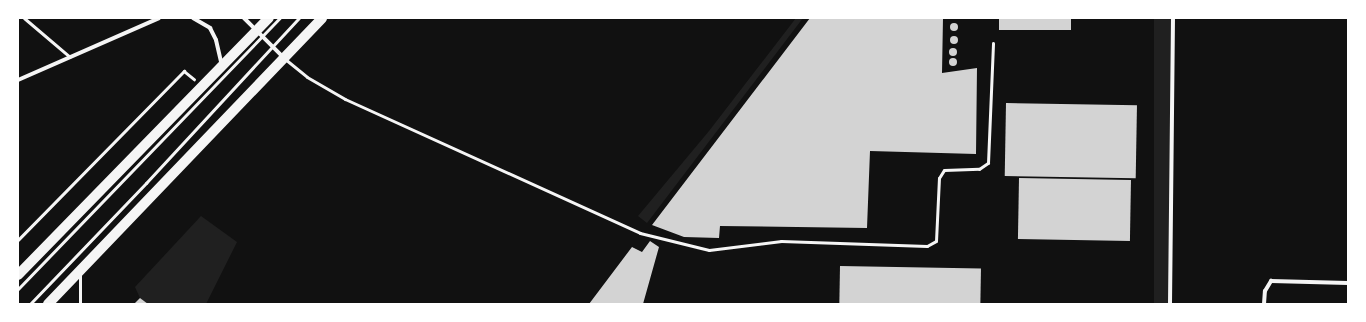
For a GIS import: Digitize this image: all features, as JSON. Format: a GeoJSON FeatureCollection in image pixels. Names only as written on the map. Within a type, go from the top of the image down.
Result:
{"type":"FeatureCollection","features":[{"type":"Feature","properties":{"kind":"main road"},"geometry":{"type":"LineString","coordinates":[[18,275],[222,66],[261,33],[269,18]]}},
{"type":"Feature","properties":{"kind":"main road"},"geometry":{"type":"LineString","coordinates":[[48,304],[322,18]]}},
{"type":"Feature","properties":{"kind":"street"},"geometry":{"type":"LineString","coordinates":[[18,80],[159,18]]}},
{"type":"Feature","properties":{"kind":"street"},"geometry":{"type":"LineString","coordinates":[[193,18],[210,28],[216,40],[222,66]]}},
{"type":"Feature","properties":{"kind":"street"},"geometry":{"type":"LineString","coordinates":[[244,18],[261,33],[284,58]]}},
{"type":"Feature","properties":{"kind":"street"},"geometry":{"type":"LineString","coordinates":[[1170,304],[1173,18]]}},
{"type":"Feature","properties":{"kind":"street"},"geometry":{"type":"LineString","coordinates":[[1264,304],[1264,291],[1271,281],[1348,283]]}},
{"type":"Feature","properties":{"kind":"lane"},"geometry":{"type":"LineString","coordinates":[[24,18],[70,57]]}},
{"type":"Feature","properties":{"kind":"lane"},"geometry":{"type":"LineString","coordinates":[[18,289],[261,33],[280,18]]}},
{"type":"Feature","properties":{"kind":"lane"},"geometry":{"type":"LineString","coordinates":[[30,304],[146,183],[299,18]]}},
{"type":"Feature","properties":{"kind":"lane"},"geometry":{"type":"LineString","coordinates":[[284,58],[307,77],[345,99],[640,233],[709,250],[781,241],[927,246],[936,241],[939,178],[944,170],[979,169],[988,163],[992,43]]}},
{"type":"Feature","properties":{"kind":"lane"},"geometry":{"type":"LineString","coordinates":[[80,270],[80,304]]}},
{"type":"Feature","properties":{"kind":"path"},"geometry":{"type":"LineString","coordinates":[[18,240],[184,71],[202,86]]}},
{"type":"Feature","properties":{"kind":"shaded area"},"geometry":{"type":"Polygon","coordinates":[[[796,18],[803,18],[647,223],[638,216],[709,131],[796,18]]]}},
{"type":"Feature","properties":{"kind":"shaded area"},"geometry":{"type":"Polygon","coordinates":[[[1154,18],[1172,18],[1172,304],[1154,304],[1154,18]]]}},
{"type":"Feature","properties":{"kind":"shaded area"},"geometry":{"type":"Polygon","coordinates":[[[201,216],[237,242],[206,304],[148,304],[140,298],[135,287],[201,216]]]}},
{"type":"Feature","properties":{"kind":"building"},"geometry":{"type":"Polygon","coordinates":[[[810,18],[943,18],[942,73],[977,68],[976,154],[870,151],[867,228],[720,226],[719,238],[684,237],[652,225],[810,18]]]}},
{"type":"Feature","properties":{"kind":"building"},"geometry":{"type":"Polygon","coordinates":[[[999,18],[1071,18],[1071,30],[999,30],[999,18]]]}},
{"type":"Feature","properties":{"kind":"building"},"geometry":{"type":"Polygon","coordinates":[[[952,23],[956,23],[958,27],[956,31],[952,31],[950,29],[950,25],[952,23]]]}},
{"type":"Feature","properties":{"kind":"building"},"geometry":{"type":"Polygon","coordinates":[[[952,36],[956,36],[958,40],[956,44],[952,44],[950,42],[950,38],[952,36]]]}},
{"type":"Feature","properties":{"kind":"building"},"geometry":{"type":"Polygon","coordinates":[[[951,48],[955,48],[957,52],[955,56],[951,56],[949,54],[949,50],[951,48]]]}},
{"type":"Feature","properties":{"kind":"building"},"geometry":{"type":"Polygon","coordinates":[[[951,58],[955,58],[957,62],[955,66],[951,66],[949,64],[949,60],[951,58]]]}},
{"type":"Feature","properties":{"kind":"building"},"geometry":{"type":"Polygon","coordinates":[[[1006,103],[1137,105],[1136,178],[1005,176],[1006,103]]]}},
{"type":"Feature","properties":{"kind":"building"},"geometry":{"type":"Polygon","coordinates":[[[1019,178],[1131,180],[1130,241],[1018,239],[1019,178]]]}},
{"type":"Feature","properties":{"kind":"building"},"geometry":{"type":"Polygon","coordinates":[[[650,241],[659,247],[643,304],[589,304],[632,247],[642,252],[650,241]]]}},
{"type":"Feature","properties":{"kind":"building"},"geometry":{"type":"Polygon","coordinates":[[[840,266],[981,268],[980,304],[839,304],[840,266]]]}},
{"type":"Feature","properties":{"kind":"building"},"geometry":{"type":"Polygon","coordinates":[[[140,298],[148,304],[134,304],[140,298]]]}}]}
